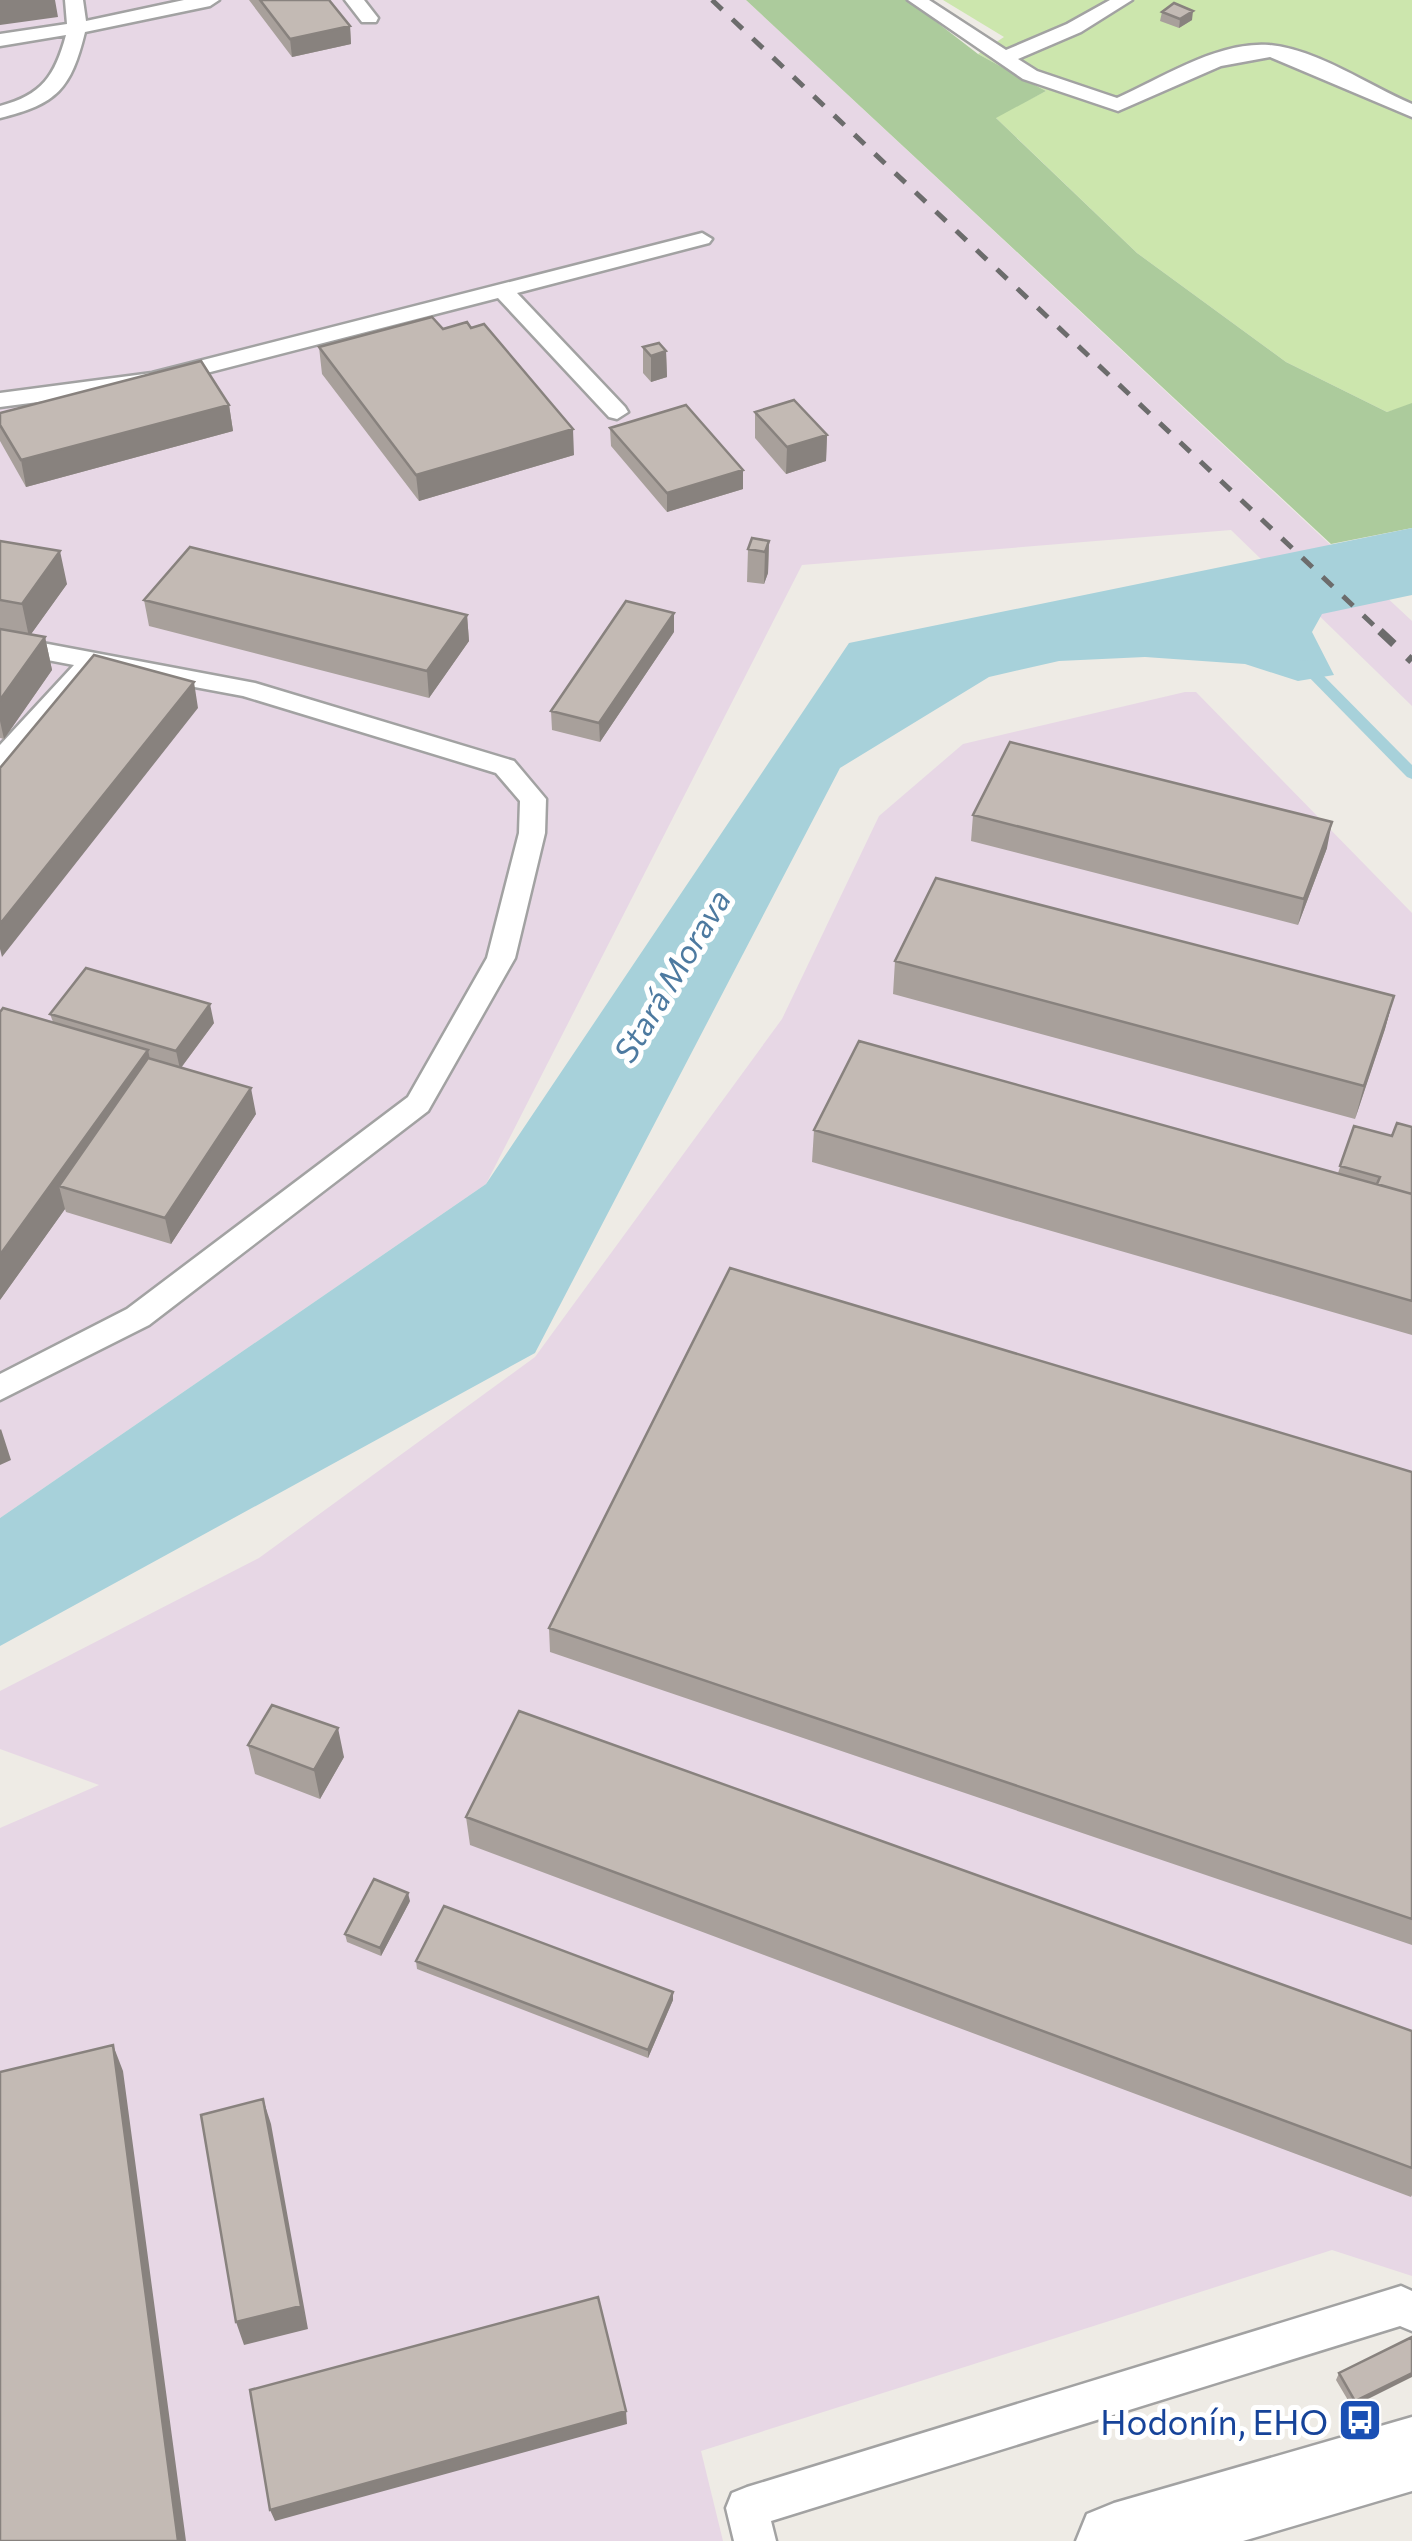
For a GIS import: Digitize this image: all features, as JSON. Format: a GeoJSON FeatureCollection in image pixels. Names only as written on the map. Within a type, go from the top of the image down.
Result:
{"type":"FeatureCollection","features":[{"type":"Feature","properties":{"kind":"street"},"geometry":{"type":"LineString","coordinates":[[1114,2541],[1412,2454]]}},
{"type":"Feature","properties":{"kind":"lane"},"geometry":{"type":"LineString","coordinates":[[0,112],[24,107],[64,79],[77,28],[74,0]]}},
{"type":"Feature","properties":{"kind":"lane"},"geometry":{"type":"LineString","coordinates":[[0,40],[210,0]]}},
{"type":"Feature","properties":{"kind":"lane"},"geometry":{"type":"LineString","coordinates":[[354,0],[369,18]]}},
{"type":"Feature","properties":{"kind":"lane"},"geometry":{"type":"LineString","coordinates":[[917,0],[1002,59],[1055,86],[1118,105],[1256,50],[1272,51],[1412,112]]}},
{"type":"Feature","properties":{"kind":"lane"},"geometry":{"type":"LineString","coordinates":[[1002,59],[1074,28],[1122,0]]}},
{"type":"Feature","properties":{"kind":"lane"},"geometry":{"type":"LineString","coordinates":[[0,400],[152,380],[702,239]]}},
{"type":"Feature","properties":{"kind":"lane"},"geometry":{"type":"LineString","coordinates":[[502,289],[617,412]]}},
{"type":"Feature","properties":{"kind":"lane"},"geometry":{"type":"LineString","coordinates":[[0,643],[246,689],[504,767],[533,800],[532,833],[502,958],[418,1104],[138,1317],[0,1388]]}},
{"type":"Feature","properties":{"kind":"lane"},"geometry":{"type":"LineString","coordinates":[[0,761],[92,660]]}},
{"type":"Feature","properties":{"kind":"lane"},"geometry":{"type":"LineString","coordinates":[[756,2541],[747,2508],[1400,2306],[1412,2311]]}},
{"type":"Feature","properties":{"kind":"shaded area"},"geometry":{"type":"Polygon","coordinates":[[[0,0],[746,0],[1412,621],[1412,706],[1231,530],[802,565],[486,1184],[0,1518],[0,0]]]}},
{"type":"Feature","properties":{"kind":"shaded area"},"geometry":{"type":"Polygon","coordinates":[[[1196,692],[1412,913],[1412,2276],[1332,2250],[701,2451],[723,2541],[0,2541],[0,1828],[99,1785],[0,1749],[0,1691],[259,1558],[535,1357],[782,1019],[879,816],[963,744],[1196,692]]]}},
{"type":"Feature","properties":{"kind":"green space"},"geometry":{"type":"Polygon","coordinates":[[[746,0],[908,0],[978,54],[1046,91],[996,118],[1137,253],[1286,362],[1387,412],[1412,403],[1412,528],[1331,544],[746,0]]]}},
{"type":"Feature","properties":{"kind":"green space"},"geometry":{"type":"Polygon","coordinates":[[[943,0],[1412,0],[1412,405],[1387,412],[1286,362],[1137,253],[995,117],[1046,91],[978,54],[1004,37],[943,0]]]}},
{"type":"Feature","properties":{"kind":"water","name":"Stará Morava"},"geometry":{"type":"Polygon","coordinates":[[[1412,528],[1412,595],[1322,614],[1312,632],[1334,675],[1298,681],[1245,664],[1145,657],[1059,661],[989,677],[840,768],[535,1353],[0,1646],[0,1518],[486,1184],[849,643],[1412,528]]]}},
{"type":"Feature","properties":{"kind":"building"},"geometry":{"type":"Polygon","coordinates":[[[260,0],[329,0],[350,26],[290,39],[260,0]]]}},
{"type":"Feature","properties":{"kind":"building"},"geometry":{"type":"Polygon","coordinates":[[[1174,3],[1193,11],[1180,19],[1162,12],[1174,3]]]}},
{"type":"Feature","properties":{"kind":"building"},"geometry":{"type":"Polygon","coordinates":[[[432,317],[443,329],[467,322],[471,328],[484,324],[573,429],[416,475],[319,347],[432,317]]]}},
{"type":"Feature","properties":{"kind":"building"},"geometry":{"type":"Polygon","coordinates":[[[659,343],[666,351],[651,356],[643,347],[659,343]]]}},
{"type":"Feature","properties":{"kind":"building"},"geometry":{"type":"Polygon","coordinates":[[[201,361],[229,405],[21,460],[0,425],[0,413],[201,361]]]}},
{"type":"Feature","properties":{"kind":"building"},"geometry":{"type":"Polygon","coordinates":[[[794,400],[827,435],[787,447],[755,412],[794,400]]]}},
{"type":"Feature","properties":{"kind":"building"},"geometry":{"type":"Polygon","coordinates":[[[686,405],[743,470],[667,493],[610,428],[686,405]]]}},
{"type":"Feature","properties":{"kind":"building"},"geometry":{"type":"Polygon","coordinates":[[[752,538],[769,541],[765,552],[748,549],[752,538]]]}},
{"type":"Feature","properties":{"kind":"building"},"geometry":{"type":"Polygon","coordinates":[[[0,541],[60,551],[22,604],[0,600],[0,541]]]}},
{"type":"Feature","properties":{"kind":"building"},"geometry":{"type":"Polygon","coordinates":[[[190,547],[467,615],[427,671],[144,600],[190,547]]]}},
{"type":"Feature","properties":{"kind":"building"},"geometry":{"type":"Polygon","coordinates":[[[626,601],[674,613],[599,723],[551,711],[626,601]]]}},
{"type":"Feature","properties":{"kind":"building"},"geometry":{"type":"Polygon","coordinates":[[[0,629],[45,637],[0,700],[0,629]]]}},
{"type":"Feature","properties":{"kind":"building"},"geometry":{"type":"Polygon","coordinates":[[[94,655],[194,682],[0,924],[0,768],[94,655]]]}},
{"type":"Feature","properties":{"kind":"building"},"geometry":{"type":"Polygon","coordinates":[[[1010,742],[1332,822],[1304,899],[973,815],[1010,742]]]}},
{"type":"Feature","properties":{"kind":"building"},"geometry":{"type":"Polygon","coordinates":[[[936,878],[1394,996],[1364,1086],[895,961],[936,878]]]}},
{"type":"Feature","properties":{"kind":"building"},"geometry":{"type":"Polygon","coordinates":[[[86,968],[210,1004],[176,1051],[50,1014],[86,968]]]}},
{"type":"Feature","properties":{"kind":"building"},"geometry":{"type":"Polygon","coordinates":[[[3,1008],[148,1050],[0,1255],[0,1012],[3,1008]]]}},
{"type":"Feature","properties":{"kind":"building"},"geometry":{"type":"Polygon","coordinates":[[[859,1041],[1412,1194],[1412,1301],[814,1130],[859,1041]]]}},
{"type":"Feature","properties":{"kind":"building"},"geometry":{"type":"Polygon","coordinates":[[[148,1058],[251,1088],[165,1218],[59,1186],[148,1058]]]}},
{"type":"Feature","properties":{"kind":"building"},"geometry":{"type":"Polygon","coordinates":[[[1397,1123],[1412,1127],[1412,1194],[1377,1184],[1380,1177],[1340,1166],[1354,1126],[1392,1136],[1397,1123]]]}},
{"type":"Feature","properties":{"kind":"building"},"geometry":{"type":"Polygon","coordinates":[[[730,1268],[1412,1472],[1412,1919],[549,1628],[730,1268]]]}},
{"type":"Feature","properties":{"kind":"building"},"geometry":{"type":"Polygon","coordinates":[[[272,1705],[338,1728],[314,1770],[248,1745],[272,1705]]]}},
{"type":"Feature","properties":{"kind":"building"},"geometry":{"type":"Polygon","coordinates":[[[519,1711],[1412,2031],[1412,2168],[466,1817],[519,1711]]]}},
{"type":"Feature","properties":{"kind":"building"},"geometry":{"type":"Polygon","coordinates":[[[374,1879],[408,1893],[380,1948],[345,1934],[374,1879]]]}},
{"type":"Feature","properties":{"kind":"building"},"geometry":{"type":"Polygon","coordinates":[[[444,1906],[673,1992],[648,2050],[416,1961],[444,1906]]]}},
{"type":"Feature","properties":{"kind":"building"},"geometry":{"type":"Polygon","coordinates":[[[113,2045],[178,2541],[0,2541],[0,2072],[113,2045]]]}},
{"type":"Feature","properties":{"kind":"building"},"geometry":{"type":"Polygon","coordinates":[[[263,2099],[301,2306],[236,2322],[201,2115],[263,2099]]]}},
{"type":"Feature","properties":{"kind":"building"},"geometry":{"type":"Polygon","coordinates":[[[598,2297],[626,2411],[270,2510],[250,2390],[598,2297]]]}},
{"type":"Feature","properties":{"kind":"building"},"geometry":{"type":"Polygon","coordinates":[[[1412,2337],[1412,2373],[1355,2401],[1339,2373],[1412,2337]]]}},
{"type":"Feature","properties":{"kind":"waterway"},"geometry":{"type":"LineString","coordinates":[[1304,664],[1412,774]]}},
{"type":"Feature","properties":{"kind":"railway"},"geometry":{"type":"LineString","coordinates":[[712,0],[1383,634]]}},
{"type":"Feature","properties":{"kind":"railway"},"geometry":{"type":"LineString","coordinates":[[1380,631],[1412,661]]}},
{"type":"Feature","properties":{"kind":"place","name":"Hodonín, EHO"},"geometry":{"type":"Point","coordinates":[1360,2420]}}]}
